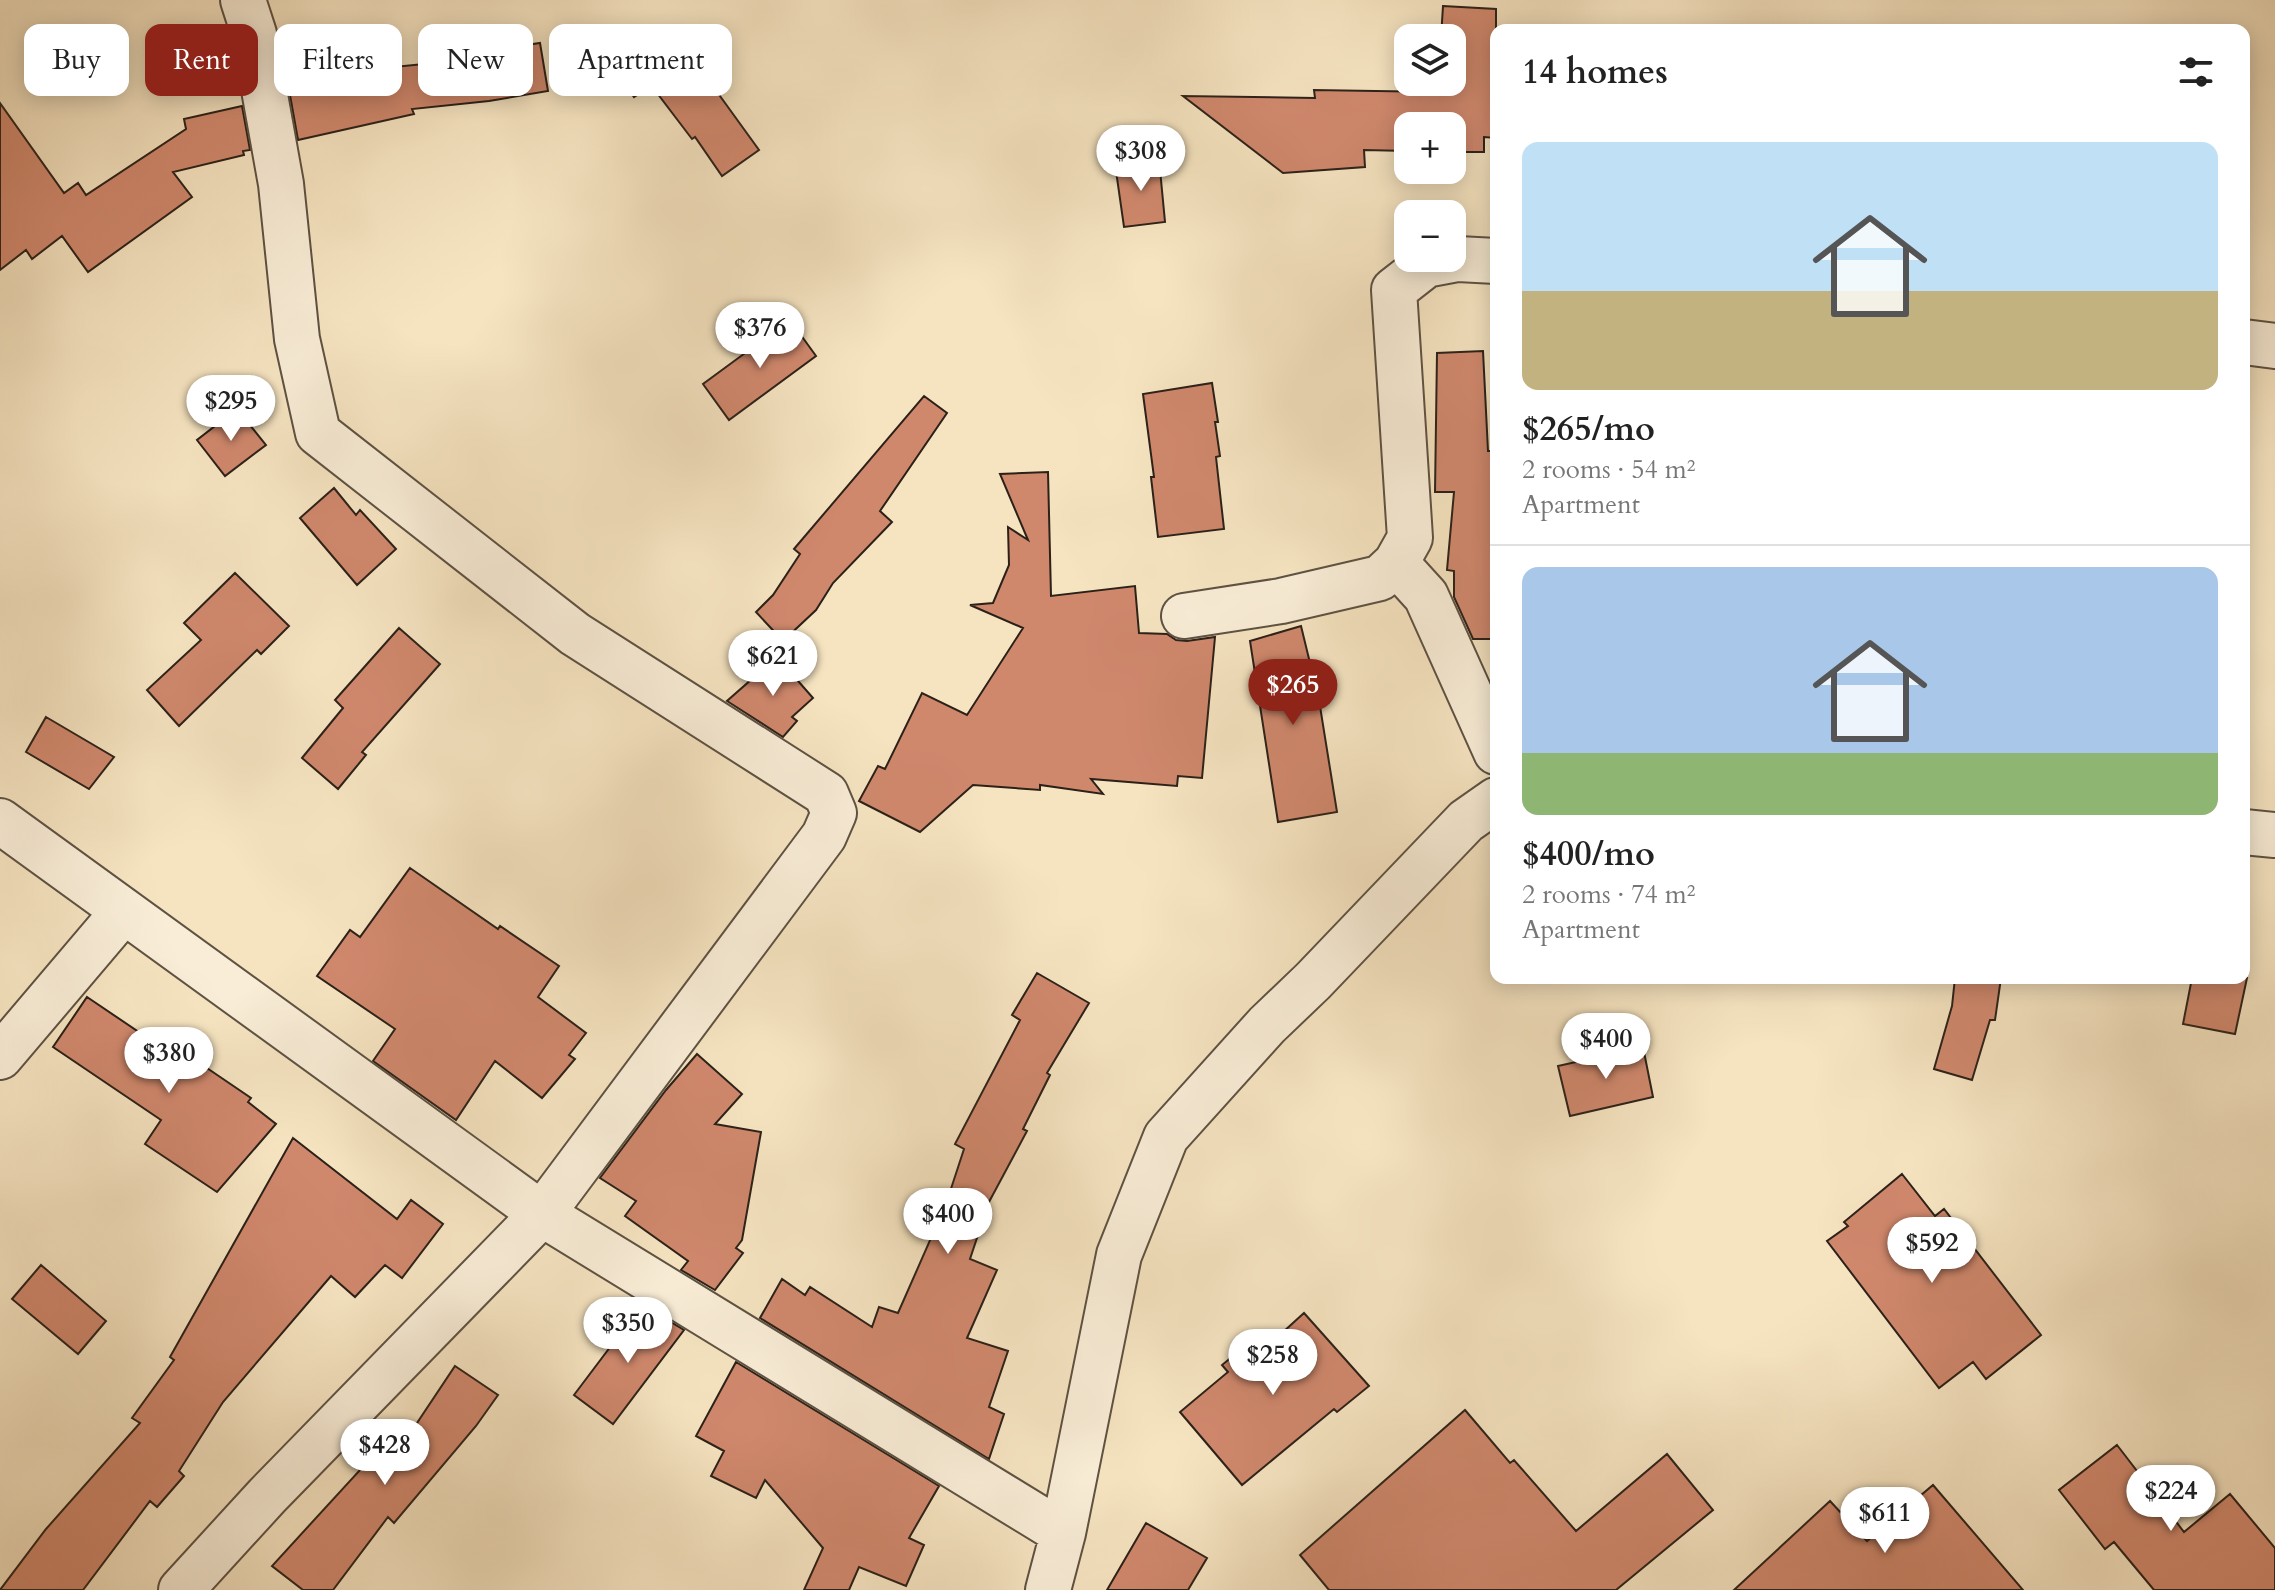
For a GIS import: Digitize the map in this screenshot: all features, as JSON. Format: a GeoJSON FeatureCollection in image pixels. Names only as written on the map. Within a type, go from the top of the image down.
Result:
{"type":"FeatureCollection","features":[{"type":"Feature","properties":{"kind":"street"},"geometry":{"type":"LineString","coordinates":[[181,1590],[267,1496],[542,1214],[824,836],[834,813],[826,794],[575,634],[318,433],[297,339],[281,184],[254,34],[243,0]]}},
{"type":"Feature","properties":{"kind":"street"},"geometry":{"type":"LineString","coordinates":[[1184,616],[1281,601],[1380,578],[1396,563],[1410,538],[1394,290],[1426,265],[1458,259],[1490,261]]}},
{"type":"Feature","properties":{"kind":"street"},"geometry":{"type":"LineString","coordinates":[[2250,343],[2275,346]]}},
{"type":"Feature","properties":{"kind":"street"},"geometry":{"type":"LineString","coordinates":[[1396,563],[1426,596],[1490,739]]}},
{"type":"Feature","properties":{"kind":"street"},"geometry":{"type":"LineString","coordinates":[[1048,1590],[1063,1533],[1119,1255],[1166,1137],[1267,1025],[1466,821],[1490,804]]}},
{"type":"Feature","properties":{"kind":"street"},"geometry":{"type":"LineString","coordinates":[[0,821],[542,1214],[1063,1533]]}},
{"type":"Feature","properties":{"kind":"street"},"geometry":{"type":"LineString","coordinates":[[2250,833],[2275,835]]}},
{"type":"Feature","properties":{"kind":"street"},"geometry":{"type":"LineString","coordinates":[[0,1057],[123,912]]}},
{"type":"Feature","properties":{"kind":"building"},"geometry":{"type":"Polygon","coordinates":[[[1443,6],[1496,9],[1496,24],[1490,24],[1490,138],[1484,137],[1484,152],[1466,152],[1466,112],[1394,112],[1394,151],[1364,150],[1365,167],[1283,173],[1183,96],[1315,98],[1314,90],[1394,91],[1394,96],[1466,96],[1466,24],[1442,24],[1443,6]]]}},
{"type":"Feature","properties":{"kind":"building"},"geometry":{"type":"Polygon","coordinates":[[[540,43],[548,91],[533,94],[533,44],[540,43]]]}},
{"type":"Feature","properties":{"kind":"building"},"geometry":{"type":"Polygon","coordinates":[[[418,65],[418,96],[518,96],[412,109],[414,114],[298,140],[290,96],[402,96],[402,66],[418,65]]]}},
{"type":"Feature","properties":{"kind":"building"},"geometry":{"type":"Polygon","coordinates":[[[659,96],[720,96],[759,150],[722,176],[695,137],[692,139],[659,96]]]}},
{"type":"Feature","properties":{"kind":"building"},"geometry":{"type":"Polygon","coordinates":[[[0,103],[64,193],[78,183],[86,195],[186,129],[184,119],[242,106],[250,150],[243,151],[244,155],[173,172],[192,197],[88,272],[62,236],[32,259],[26,250],[0,270],[0,103]]]}},
{"type":"Feature","properties":{"kind":"building"},"geometry":{"type":"Polygon","coordinates":[[[1159,159],[1165,222],[1124,227],[1115,164],[1159,159]]]}},
{"type":"Feature","properties":{"kind":"building"},"geometry":{"type":"Polygon","coordinates":[[[790,320],[816,356],[729,420],[703,384],[790,320]]]}},
{"type":"Feature","properties":{"kind":"building"},"geometry":{"type":"Polygon","coordinates":[[[1483,351],[1490,451],[1490,639],[1473,639],[1454,597],[1454,571],[1447,570],[1454,492],[1435,492],[1437,353],[1483,351]]]}},
{"type":"Feature","properties":{"kind":"building"},"geometry":{"type":"Polygon","coordinates":[[[1212,383],[1218,422],[1215,422],[1220,456],[1216,457],[1224,529],[1158,537],[1143,394],[1212,383]]]}},
{"type":"Feature","properties":{"kind":"building"},"geometry":{"type":"Polygon","coordinates":[[[924,396],[947,413],[880,511],[892,522],[833,583],[816,610],[783,641],[756,612],[773,595],[800,554],[794,549],[924,396]]]}},
{"type":"Feature","properties":{"kind":"building"},"geometry":{"type":"Polygon","coordinates":[[[237,409],[266,445],[225,476],[197,440],[237,409]]]}},
{"type":"Feature","properties":{"kind":"building"},"geometry":{"type":"Polygon","coordinates":[[[1048,472],[1051,596],[1135,586],[1139,633],[1167,634],[1176,640],[1187,641],[1215,637],[1202,778],[1178,776],[1177,786],[1091,779],[1103,794],[1040,785],[1040,790],[973,785],[920,832],[859,801],[878,766],[885,769],[922,693],[967,715],[1023,628],[970,605],[993,603],[1009,565],[1008,527],[1028,540],[1000,474],[1048,472]]]}},
{"type":"Feature","properties":{"kind":"building"},"geometry":{"type":"Polygon","coordinates":[[[334,488],[356,515],[360,510],[396,549],[357,585],[300,518],[334,488]]]}},
{"type":"Feature","properties":{"kind":"building"},"geometry":{"type":"Polygon","coordinates":[[[235,573],[289,626],[261,654],[257,650],[179,726],[147,690],[201,640],[184,623],[235,573]]]}},
{"type":"Feature","properties":{"kind":"building"},"geometry":{"type":"Polygon","coordinates":[[[1301,626],[1319,700],[1337,812],[1278,822],[1250,641],[1301,626]]]}},
{"type":"Feature","properties":{"kind":"building"},"geometry":{"type":"Polygon","coordinates":[[[399,628],[440,664],[362,752],[366,755],[338,789],[302,758],[343,708],[335,700],[399,628]]]}},
{"type":"Feature","properties":{"kind":"building"},"geometry":{"type":"Polygon","coordinates":[[[777,657],[813,698],[792,717],[797,721],[783,737],[727,701],[777,657]]]}},
{"type":"Feature","properties":{"kind":"building"},"geometry":{"type":"Polygon","coordinates":[[[46,717],[114,757],[89,789],[26,752],[46,717]]]}},
{"type":"Feature","properties":{"kind":"building"},"geometry":{"type":"Polygon","coordinates":[[[410,868],[498,929],[500,926],[559,966],[538,997],[586,1033],[569,1055],[575,1059],[542,1098],[495,1061],[456,1120],[373,1061],[395,1029],[317,976],[350,930],[360,937],[410,868]]]}},
{"type":"Feature","properties":{"kind":"building"},"geometry":{"type":"Polygon","coordinates":[[[1037,973],[1089,1003],[1047,1073],[1050,1075],[1023,1129],[1027,1131],[989,1202],[970,1259],[997,1270],[967,1338],[1008,1351],[989,1407],[1004,1414],[989,1459],[760,1318],[782,1279],[805,1295],[810,1287],[872,1327],[879,1307],[898,1313],[946,1204],[964,1149],[955,1144],[1020,1020],[1012,1015],[1037,973]]]}},
{"type":"Feature","properties":{"kind":"building"},"geometry":{"type":"Polygon","coordinates":[[[1954,984],[2000,984],[1995,1020],[1990,1020],[1972,1080],[1934,1069],[1952,1006],[1954,984]]]}},
{"type":"Feature","properties":{"kind":"building"},"geometry":{"type":"Polygon","coordinates":[[[2191,984],[2246,984],[2235,1034],[2183,1024],[2191,984]]]}},
{"type":"Feature","properties":{"kind":"building"},"geometry":{"type":"Polygon","coordinates":[[[87,997],[200,1071],[204,1066],[251,1098],[248,1102],[276,1124],[217,1192],[145,1144],[161,1120],[53,1047],[87,997]]]}},
{"type":"Feature","properties":{"kind":"building"},"geometry":{"type":"Polygon","coordinates":[[[1643,1047],[1653,1097],[1570,1116],[1558,1066],[1643,1047]]]}},
{"type":"Feature","properties":{"kind":"building"},"geometry":{"type":"Polygon","coordinates":[[[697,1054],[742,1094],[715,1124],[761,1132],[742,1240],[736,1248],[743,1253],[715,1290],[681,1270],[688,1261],[625,1216],[636,1201],[600,1178],[697,1054]]]}},
{"type":"Feature","properties":{"kind":"building"},"geometry":{"type":"Polygon","coordinates":[[[293,1138],[397,1219],[411,1200],[443,1224],[402,1278],[385,1265],[355,1297],[331,1276],[223,1402],[179,1471],[184,1476],[157,1507],[150,1501],[83,1590],[0,1590],[46,1529],[140,1423],[132,1418],[174,1360],[170,1357],[293,1138]]]}},
{"type":"Feature","properties":{"kind":"building"},"geometry":{"type":"Polygon","coordinates":[[[1902,1174],[1935,1216],[1944,1209],[2041,1335],[1986,1379],[1973,1362],[1939,1388],[1827,1241],[1848,1226],[1844,1222],[1902,1174]]]}},
{"type":"Feature","properties":{"kind":"building"},"geometry":{"type":"Polygon","coordinates":[[[41,1265],[106,1321],[78,1354],[12,1299],[41,1265]]]}},
{"type":"Feature","properties":{"kind":"building"},"geometry":{"type":"Polygon","coordinates":[[[649,1309],[684,1330],[613,1424],[574,1395],[629,1322],[635,1326],[649,1309]]]}},
{"type":"Feature","properties":{"kind":"building"},"geometry":{"type":"Polygon","coordinates":[[[1304,1313],[1369,1386],[1337,1412],[1334,1409],[1242,1485],[1180,1412],[1228,1372],[1222,1365],[1262,1332],[1271,1343],[1304,1313]]]}},
{"type":"Feature","properties":{"kind":"building"},"geometry":{"type":"Polygon","coordinates":[[[736,1362],[939,1486],[909,1538],[924,1545],[906,1586],[859,1567],[849,1590],[804,1590],[823,1548],[765,1480],[756,1498],[711,1476],[724,1451],[696,1436],[736,1362]]]}},
{"type":"Feature","properties":{"kind":"building"},"geometry":{"type":"Polygon","coordinates":[[[455,1366],[498,1395],[476,1426],[394,1523],[388,1517],[333,1590],[303,1590],[272,1566],[370,1459],[385,1471],[455,1366]]]}},
{"type":"Feature","properties":{"kind":"building"},"geometry":{"type":"Polygon","coordinates":[[[1465,1410],[1510,1463],[1514,1460],[1576,1531],[1667,1454],[1713,1510],[1616,1590],[1329,1590],[1300,1555],[1465,1410]]]}},
{"type":"Feature","properties":{"kind":"building"},"geometry":{"type":"Polygon","coordinates":[[[2117,1445],[2184,1532],[2230,1494],[2275,1548],[2275,1590],[2154,1590],[2114,1542],[2105,1549],[2059,1490],[2117,1445]]]}},
{"type":"Feature","properties":{"kind":"building"},"geometry":{"type":"Polygon","coordinates":[[[1933,1485],[2023,1590],[1734,1590],[1830,1501],[1867,1541],[1933,1485]]]}},
{"type":"Feature","properties":{"kind":"building"},"geometry":{"type":"Polygon","coordinates":[[[1146,1523],[1207,1558],[1188,1590],[1107,1590],[1146,1523]]]}}]}
